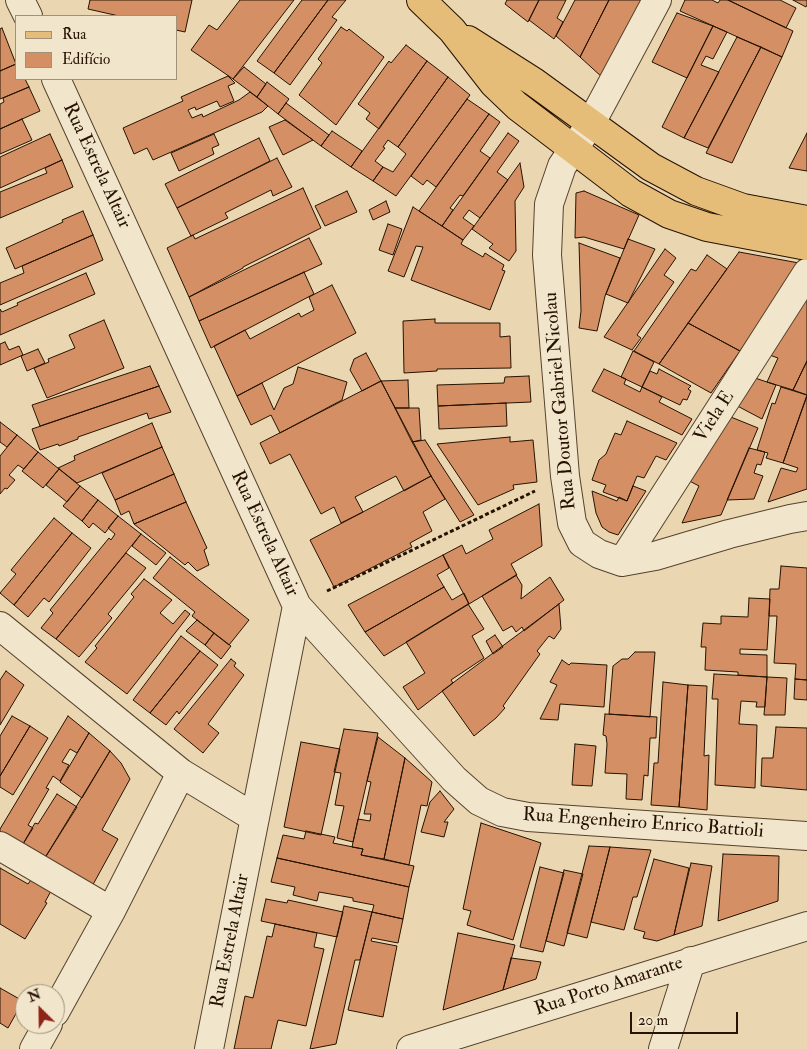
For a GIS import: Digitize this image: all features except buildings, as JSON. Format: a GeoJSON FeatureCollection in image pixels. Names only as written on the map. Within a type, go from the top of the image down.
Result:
{"type":"FeatureCollection","features":[{"type":"Feature","properties":{"kind":"main road"},"geometry":{"type":"LineString","coordinates":[[421,0],[452,30],[494,84],[517,106],[631,193],[670,215],[707,227],[807,246]]}},
{"type":"Feature","properties":{"kind":"main road"},"geometry":{"type":"LineString","coordinates":[[452,30],[534,82],[651,167],[696,191],[743,208],[807,220]]}},
{"type":"Feature","properties":{"kind":"street"},"geometry":{"type":"LineString","coordinates":[[20,0],[28,15]]}},
{"type":"Feature","properties":{"kind":"street","name":"Rua Doutor Gabriel Nicolau"},"geometry":{"type":"LineString","coordinates":[[622,562],[600,554],[582,543],[572,523],[565,476],[547,255],[548,204],[562,166],[591,123],[658,0]]}},
{"type":"Feature","properties":{"kind":"street","name":"Rua Estrela Altair"},"geometry":{"type":"LineString","coordinates":[[56,80],[297,606],[209,1049]]}},
{"type":"Feature","properties":{"kind":"street","name":"Viela E"},"geometry":{"type":"LineString","coordinates":[[622,562],[807,273]]}},
{"type":"Feature","properties":{"kind":"street"},"geometry":{"type":"LineString","coordinates":[[622,562],[655,556],[790,518],[807,516]]}},
{"type":"Feature","properties":{"kind":"street","name":"Rua Engenheiro Enrico Battioli"},"geometry":{"type":"LineString","coordinates":[[297,606],[454,779],[479,801],[502,812],[528,817],[807,836]]}},
{"type":"Feature","properties":{"kind":"street"},"geometry":{"type":"LineString","coordinates":[[0,626],[181,773],[256,818]]}},
{"type":"Feature","properties":{"kind":"street"},"geometry":{"type":"LineString","coordinates":[[65,994],[111,911],[181,773]]}},
{"type":"Feature","properties":{"kind":"street"},"geometry":{"type":"LineString","coordinates":[[0,846],[111,911]]}},
{"type":"Feature","properties":{"kind":"street","name":"Rua Porto Amarante"},"geometry":{"type":"LineString","coordinates":[[411,1049],[807,926]]}},
{"type":"Feature","properties":{"kind":"street"},"geometry":{"type":"LineString","coordinates":[[663,1049],[691,961]]}},
{"type":"Feature","properties":{"kind":"street"},"geometry":{"type":"LineString","coordinates":[[34,1049],[42,1034]]}},
{"type":"Feature","properties":{"kind":"path"},"geometry":{"type":"LineString","coordinates":[[297,606],[565,476]]}}]}
